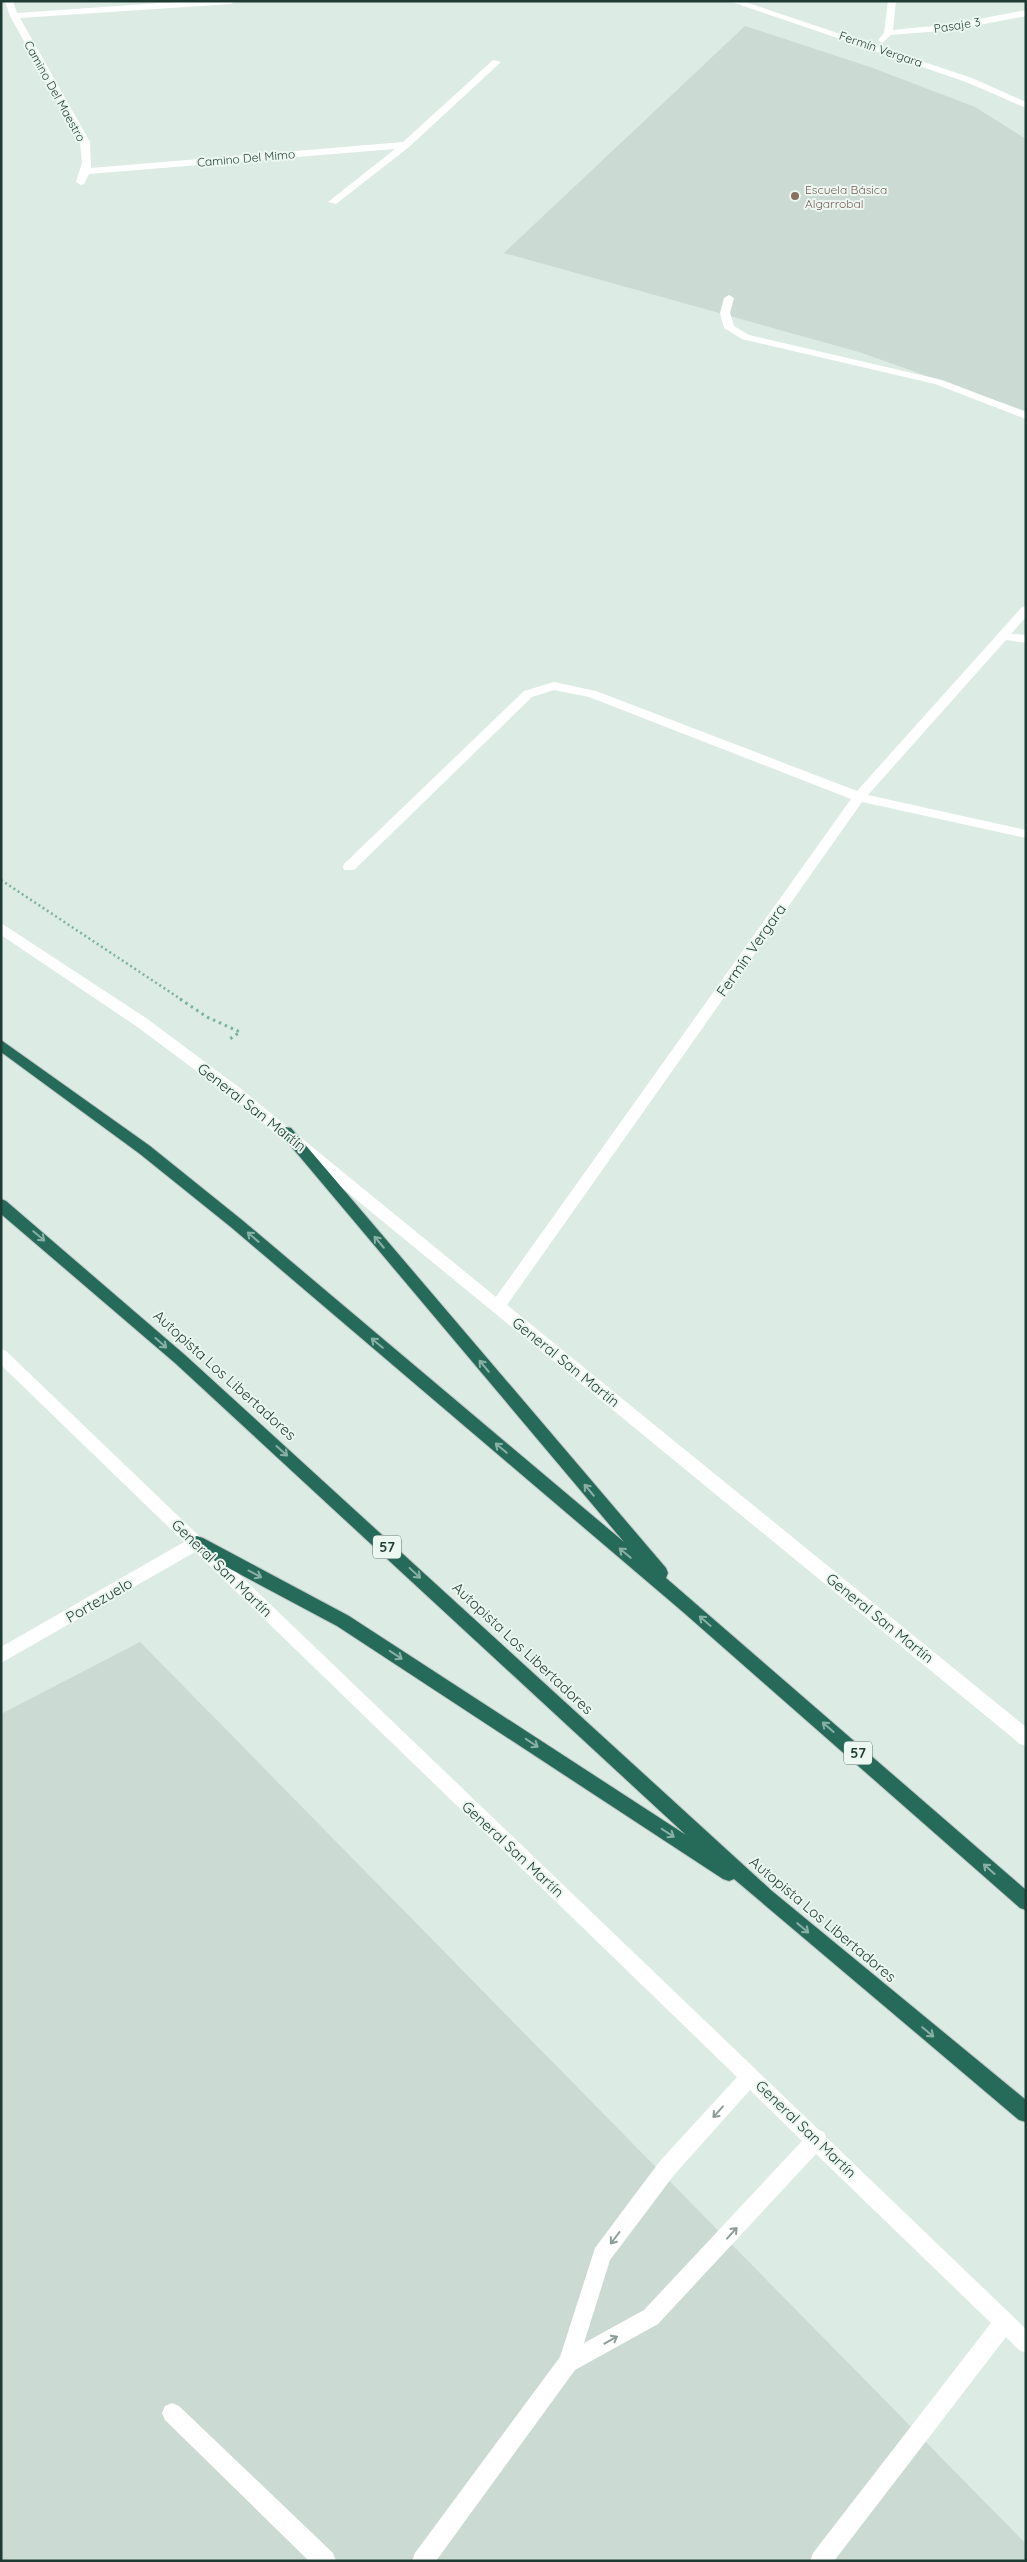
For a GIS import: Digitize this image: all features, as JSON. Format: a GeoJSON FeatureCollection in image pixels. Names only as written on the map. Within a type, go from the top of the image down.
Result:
{"type":"FeatureCollection","features":[{"type":"Feature","properties":{"kind":"highway","name":"57"},"geometry":{"type":"LineString","coordinates":[[1,1044],[145,1150],[237,1224],[689,1607],[1026,1902]]}},
{"type":"Feature","properties":{"kind":"highway"},"geometry":{"type":"LineString","coordinates":[[286,1132],[689,1607]]}},
{"type":"Feature","properties":{"kind":"highway","name":"Autopista Los Libertadores"},"geometry":{"type":"LineString","coordinates":[[1,1205],[180,1359],[284,1452],[766,1897],[1026,2113]]}},
{"type":"Feature","properties":{"kind":"highway"},"geometry":{"type":"LineString","coordinates":[[196,1543],[343,1621],[766,1897]]}},
{"type":"Feature","properties":{"kind":"street","name":"Camino Del Maestro"},"geometry":{"type":"LineString","coordinates":[[9,1],[14,16],[85,142],[88,159],[86,171],[81,182]]}},
{"type":"Feature","properties":{"kind":"street"},"geometry":{"type":"LineString","coordinates":[[14,16],[230,1]]}},
{"type":"Feature","properties":{"kind":"street","name":"Fermín Vergara"},"geometry":{"type":"LineString","coordinates":[[733,1],[877,47],[991,88],[1026,105]]}},
{"type":"Feature","properties":{"kind":"street"},"geometry":{"type":"LineString","coordinates":[[877,47],[888,33],[892,1]]}},
{"type":"Feature","properties":{"kind":"street","name":"Pasaje 3"},"geometry":{"type":"LineString","coordinates":[[888,33],[953,27],[1026,13]]}},
{"type":"Feature","properties":{"kind":"street"},"geometry":{"type":"LineString","coordinates":[[333,202],[406,145],[496,62]]}},
{"type":"Feature","properties":{"kind":"street","name":"Camino Del Mimo"},"geometry":{"type":"LineString","coordinates":[[86,171],[406,145]]}},
{"type":"Feature","properties":{"kind":"street"},"geometry":{"type":"LineString","coordinates":[[729,298],[724,313],[729,328],[746,337],[938,382],[1026,416]]}},
{"type":"Feature","properties":{"kind":"street","name":"Fermín Vergara"},"geometry":{"type":"LineString","coordinates":[[498,1306],[859,797],[1026,610]]}},
{"type":"Feature","properties":{"kind":"street"},"geometry":{"type":"LineString","coordinates":[[1002,636],[1026,639]]}},
{"type":"Feature","properties":{"kind":"street"},"geometry":{"type":"LineString","coordinates":[[349,867],[528,694],[554,686],[592,694],[859,797],[1026,834]]}},
{"type":"Feature","properties":{"kind":"street","name":"General San Martín"},"geometry":{"type":"LineString","coordinates":[[1,928],[141,1022],[286,1132],[1026,1738]]}},
{"type":"Feature","properties":{"kind":"street","name":"General San Martín"},"geometry":{"type":"LineString","coordinates":[[1,1355],[1026,2343]]}},
{"type":"Feature","properties":{"kind":"street","name":"Portezuelo"},"geometry":{"type":"LineString","coordinates":[[1,1656],[196,1543]]}},
{"type":"Feature","properties":{"kind":"street"},"geometry":{"type":"LineString","coordinates":[[423,2561],[568,2363],[602,2255],[668,2168],[750,2076]]}},
{"type":"Feature","properties":{"kind":"street"},"geometry":{"type":"LineString","coordinates":[[568,2363],[651,2317],[817,2140]]}},
{"type":"Feature","properties":{"kind":"street"},"geometry":{"type":"LineString","coordinates":[[821,2561],[1004,2322]]}},
{"type":"Feature","properties":{"kind":"street"},"geometry":{"type":"LineString","coordinates":[[172,2413],[325,2561]]}},
{"type":"Feature","properties":{"kind":"path"},"geometry":{"type":"LineString","coordinates":[[1,880],[207,1017]]}},
{"type":"Feature","properties":{"kind":"shaded area","name":"Escuela Básica Algarrobal"},"geometry":{"type":"Polygon","coordinates":[[[745,26],[870,67],[975,107],[1026,139],[1026,411],[859,352],[504,253],[745,26]]]}},
{"type":"Feature","properties":{"kind":"shaded area"},"geometry":{"type":"Polygon","coordinates":[[[140,1642],[1026,2544],[1026,2561],[1,2561],[1,1714],[140,1642]]]}},
{"type":"Feature","properties":{"kind":"place","name":"Escuela Básica Algarrobal"},"geometry":{"type":"Point","coordinates":[795,196]}}]}
